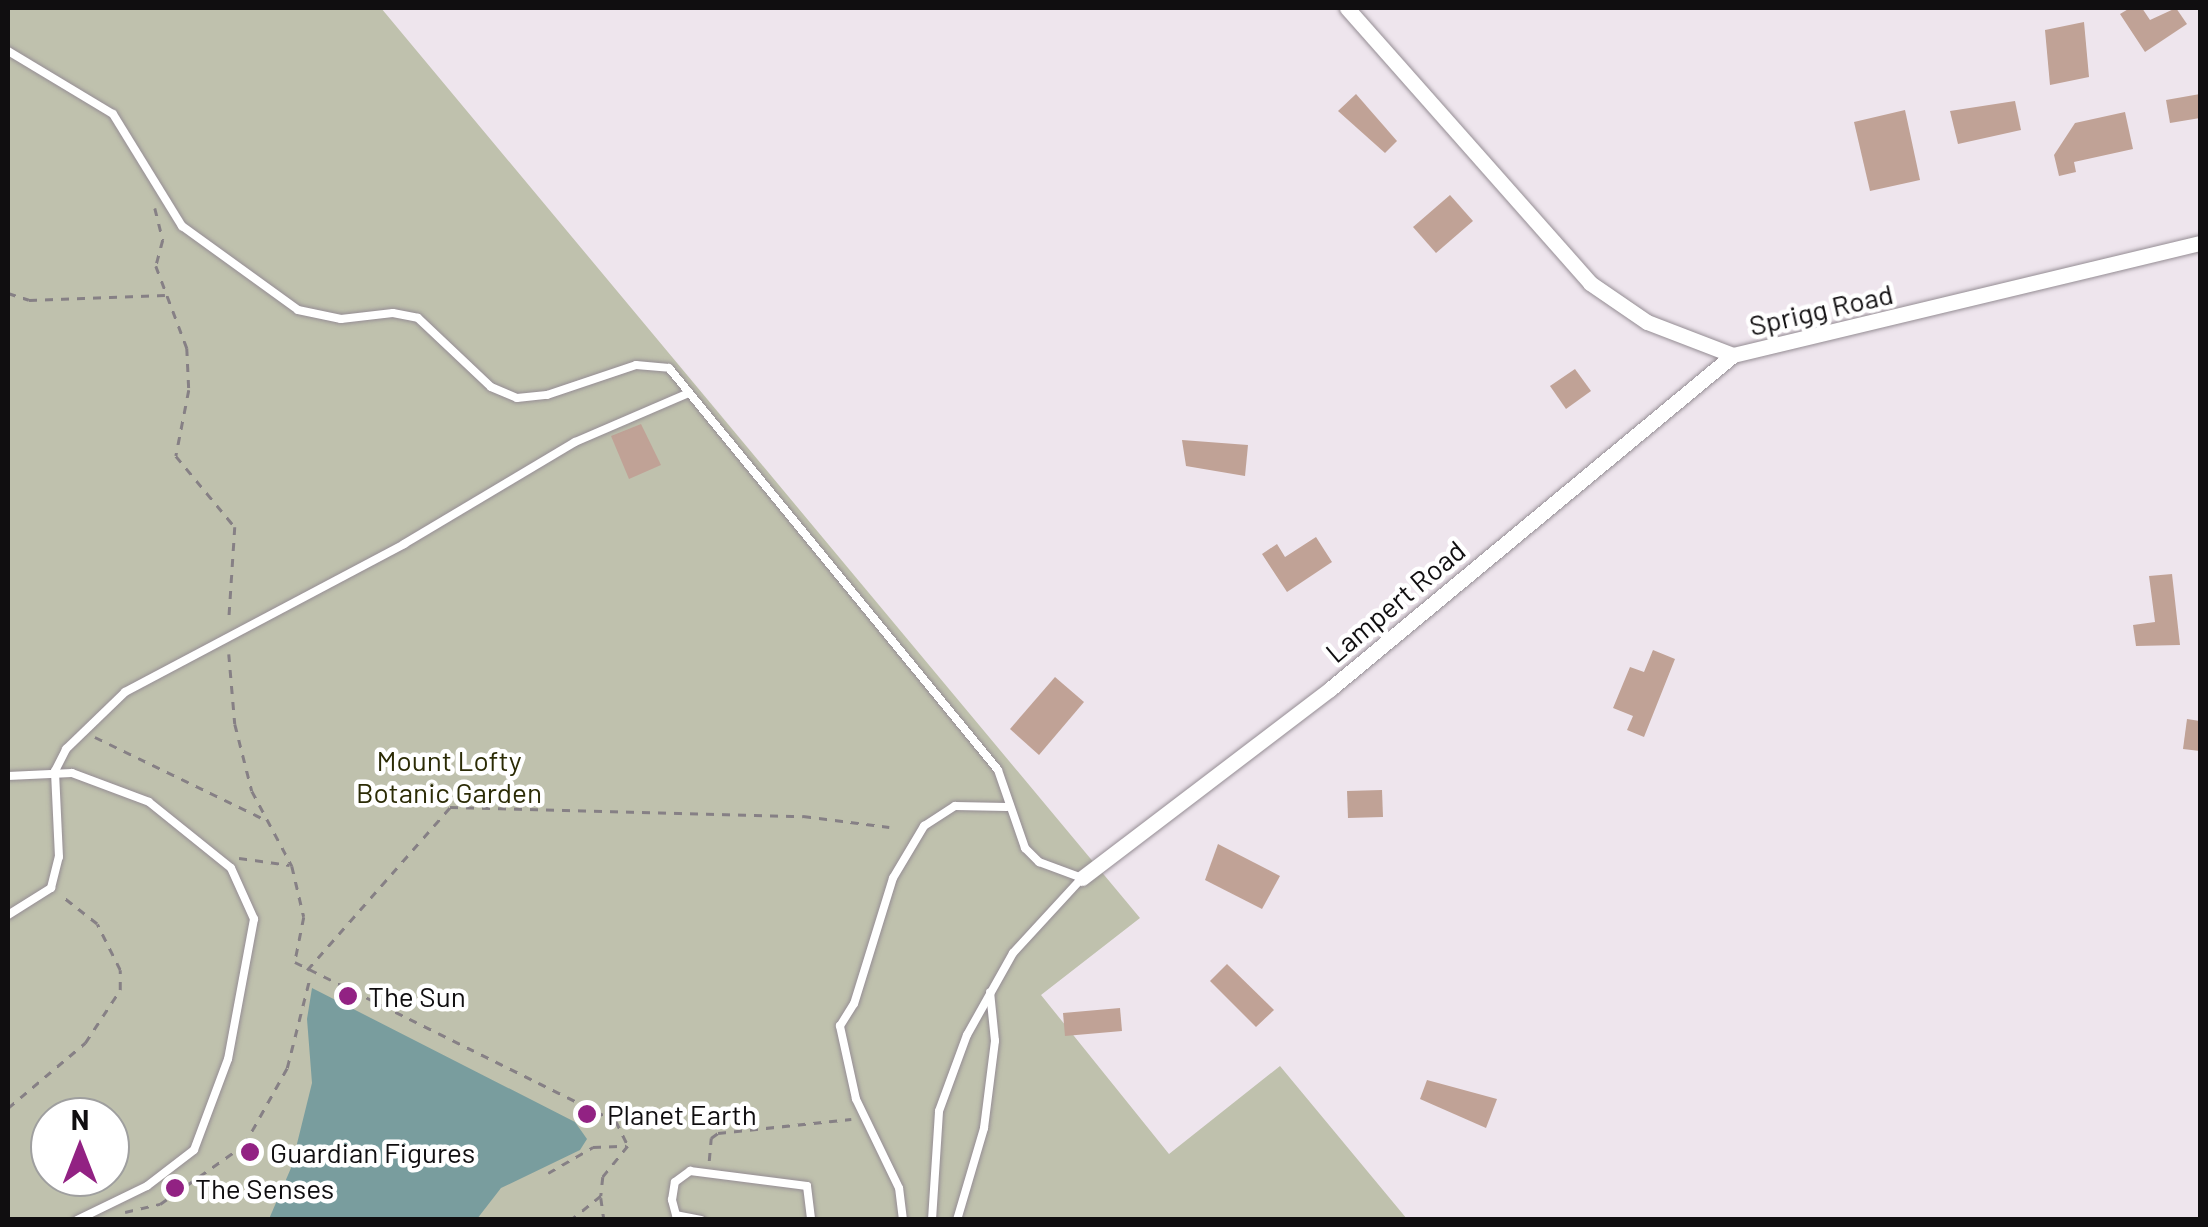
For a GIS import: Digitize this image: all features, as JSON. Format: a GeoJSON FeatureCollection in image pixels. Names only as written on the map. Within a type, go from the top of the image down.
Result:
{"type":"FeatureCollection","features":[{"type":"Feature","properties":{"kind":"street","name":"Sprigg Road"},"geometry":{"type":"LineString","coordinates":[[1346,8],[1590,283],[1648,322],[1733,355],[2200,243]]}},
{"type":"Feature","properties":{"kind":"street","name":"Lampert Road"},"geometry":{"type":"LineString","coordinates":[[1082,878],[1330,688],[1733,355]]}},
{"type":"Feature","properties":{"kind":"lane"},"geometry":{"type":"LineString","coordinates":[[8,50],[113,114],[161,198],[208,251],[298,310],[341,319],[393,313],[418,318],[504,394],[547,396],[652,363],[668,368],[998,770],[1006,808],[1031,855],[1082,878],[1039,920],[990,992],[943,1098],[932,1220]]}},
{"type":"Feature","properties":{"kind":"lane"},"geometry":{"type":"LineString","coordinates":[[8,915],[51,888],[59,857],[55,771],[85,732],[138,684],[404,544],[575,442],[689,392]]}},
{"type":"Feature","properties":{"kind":"lane"},"geometry":{"type":"LineString","coordinates":[[8,776],[55,771],[98,780],[150,802],[231,868],[254,919],[228,1059],[194,1150],[180,1166],[77,1220]]}},
{"type":"Feature","properties":{"kind":"lane"},"geometry":{"type":"LineString","coordinates":[[902,1220],[900,1188],[862,1116],[840,1026],[854,1004],[892,878],[909,846],[938,814],[974,802],[1006,808]]}},
{"type":"Feature","properties":{"kind":"lane"},"geometry":{"type":"LineString","coordinates":[[957,1220],[984,1128],[994,1041],[990,992]]}},
{"type":"Feature","properties":{"kind":"lane"},"geometry":{"type":"LineString","coordinates":[[701,1220],[676,1215],[675,1182],[690,1171],[808,1186],[810,1220]]}},
{"type":"Feature","properties":{"kind":"path"},"geometry":{"type":"LineString","coordinates":[[8,293],[29,300],[166,295],[156,266],[163,240],[154,209],[161,198]]}},
{"type":"Feature","properties":{"kind":"path"},"geometry":{"type":"LineString","coordinates":[[85,732],[268,822]]}},
{"type":"Feature","properties":{"kind":"path"},"geometry":{"type":"LineString","coordinates":[[306,971],[450,807],[803,816],[889,827]]}},
{"type":"Feature","properties":{"kind":"path"},"geometry":{"type":"LineString","coordinates":[[208,848],[292,866]]}},
{"type":"Feature","properties":{"kind":"path"},"geometry":{"type":"LineString","coordinates":[[8,1108],[85,1042],[120,990],[120,970],[97,924],[51,888]]}},
{"type":"Feature","properties":{"kind":"path"},"geometry":{"type":"LineString","coordinates":[[295,962],[311,975],[616,1121],[628,1146]]}},
{"type":"Feature","properties":{"kind":"path"},"geometry":{"type":"LineString","coordinates":[[111,1216],[160,1204],[244,1145],[286,1068],[311,975]]}},
{"type":"Feature","properties":{"kind":"path"},"geometry":{"type":"LineString","coordinates":[[709,1174],[711,1138],[718,1132],[862,1116]]}},
{"type":"Feature","properties":{"kind":"path"},"geometry":{"type":"LineString","coordinates":[[548,1173],[593,1147],[628,1146]]}},
{"type":"Feature","properties":{"kind":"path"},"geometry":{"type":"LineString","coordinates":[[604,1220],[603,1177],[628,1146]]}},
{"type":"Feature","properties":{"kind":"path"},"geometry":{"type":"LineString","coordinates":[[571,1220],[601,1196]]}},
{"type":"Feature","properties":{"kind":"green space","name":"Mount Lofty Botanic Garden"},"geometry":{"type":"Polygon","coordinates":[[[8,8],[381,8],[1140,918],[1041,995],[1169,1154],[1280,1066],[1407,1219],[8,1219],[8,8]]]}},
{"type":"Feature","properties":{"kind":"water"},"geometry":{"type":"Polygon","coordinates":[[[312,988],[575,1122],[587,1139],[580,1150],[501,1188],[477,1219],[269,1219],[291,1168],[312,1083],[307,1019],[312,988]]]}},
{"type":"Feature","properties":{"kind":"building"},"geometry":{"type":"Polygon","coordinates":[[[2130,8],[2142,8],[2150,20],[2176,8],[2187,24],[2145,52],[2120,14],[2130,8]]]}},
{"type":"Feature","properties":{"kind":"building"},"geometry":{"type":"Polygon","coordinates":[[[2084,22],[2089,77],[2050,85],[2045,30],[2084,22]]]}},
{"type":"Feature","properties":{"kind":"building"},"geometry":{"type":"Polygon","coordinates":[[[1356,94],[1397,141],[1385,153],[1338,111],[1356,94]]]}},
{"type":"Feature","properties":{"kind":"building"},"geometry":{"type":"Polygon","coordinates":[[[2200,94],[2200,118],[2170,123],[2166,100],[2200,94]]]}},
{"type":"Feature","properties":{"kind":"building"},"geometry":{"type":"Polygon","coordinates":[[[2015,101],[2021,130],[1958,144],[1950,111],[2015,101]]]}},
{"type":"Feature","properties":{"kind":"building"},"geometry":{"type":"Polygon","coordinates":[[[1905,110],[1920,180],[1870,191],[1854,122],[1905,110]]]}},
{"type":"Feature","properties":{"kind":"building"},"geometry":{"type":"Polygon","coordinates":[[[2125,112],[2133,149],[2074,162],[2076,172],[2059,176],[2054,155],[2075,123],[2125,112]]]}},
{"type":"Feature","properties":{"kind":"building"},"geometry":{"type":"Polygon","coordinates":[[[1450,195],[1473,221],[1436,253],[1413,227],[1450,195]]]}},
{"type":"Feature","properties":{"kind":"building"},"geometry":{"type":"Polygon","coordinates":[[[1575,369],[1591,391],[1566,409],[1550,386],[1575,369]]]}},
{"type":"Feature","properties":{"kind":"building"},"geometry":{"type":"Polygon","coordinates":[[[641,424],[661,465],[629,479],[611,436],[641,424]]]}},
{"type":"Feature","properties":{"kind":"building"},"geometry":{"type":"Polygon","coordinates":[[[1182,440],[1248,445],[1245,476],[1186,466],[1182,440]]]}},
{"type":"Feature","properties":{"kind":"building"},"geometry":{"type":"Polygon","coordinates":[[[1316,537],[1332,562],[1287,592],[1262,554],[1277,544],[1285,557],[1316,537]]]}},
{"type":"Feature","properties":{"kind":"building"},"geometry":{"type":"Polygon","coordinates":[[[2172,574],[2180,645],[2136,646],[2133,625],[2155,622],[2149,576],[2172,574]]]}},
{"type":"Feature","properties":{"kind":"building"},"geometry":{"type":"Polygon","coordinates":[[[1653,650],[1675,659],[1644,737],[1627,730],[1633,716],[1613,708],[1630,667],[1644,672],[1653,650]]]}},
{"type":"Feature","properties":{"kind":"building"},"geometry":{"type":"Polygon","coordinates":[[[1055,677],[1084,702],[1039,755],[1010,729],[1055,677]]]}},
{"type":"Feature","properties":{"kind":"building"},"geometry":{"type":"Polygon","coordinates":[[[2187,719],[2200,721],[2200,751],[2183,749],[2187,719]]]}},
{"type":"Feature","properties":{"kind":"building"},"geometry":{"type":"Polygon","coordinates":[[[1382,790],[1383,817],[1348,818],[1347,791],[1382,790]]]}},
{"type":"Feature","properties":{"kind":"building"},"geometry":{"type":"Polygon","coordinates":[[[1218,844],[1280,876],[1262,909],[1205,880],[1218,844]]]}},
{"type":"Feature","properties":{"kind":"building"},"geometry":{"type":"Polygon","coordinates":[[[1227,964],[1274,1010],[1256,1027],[1210,981],[1227,964]]]}},
{"type":"Feature","properties":{"kind":"building"},"geometry":{"type":"Polygon","coordinates":[[[1120,1008],[1122,1031],[1065,1036],[1063,1013],[1120,1008]]]}},
{"type":"Feature","properties":{"kind":"building"},"geometry":{"type":"Polygon","coordinates":[[[1427,1080],[1497,1099],[1486,1128],[1420,1099],[1427,1080]]]}},
{"type":"Feature","properties":{"kind":"place","name":"The Sun"},"geometry":{"type":"Point","coordinates":[348,996]}},
{"type":"Feature","properties":{"kind":"place","name":"Planet Earth"},"geometry":{"type":"Point","coordinates":[587,1114]}},
{"type":"Feature","properties":{"kind":"place","name":"Guardian Figures"},"geometry":{"type":"Point","coordinates":[250,1152]}},
{"type":"Feature","properties":{"kind":"place","name":"The Senses"},"geometry":{"type":"Point","coordinates":[175,1188]}}]}
